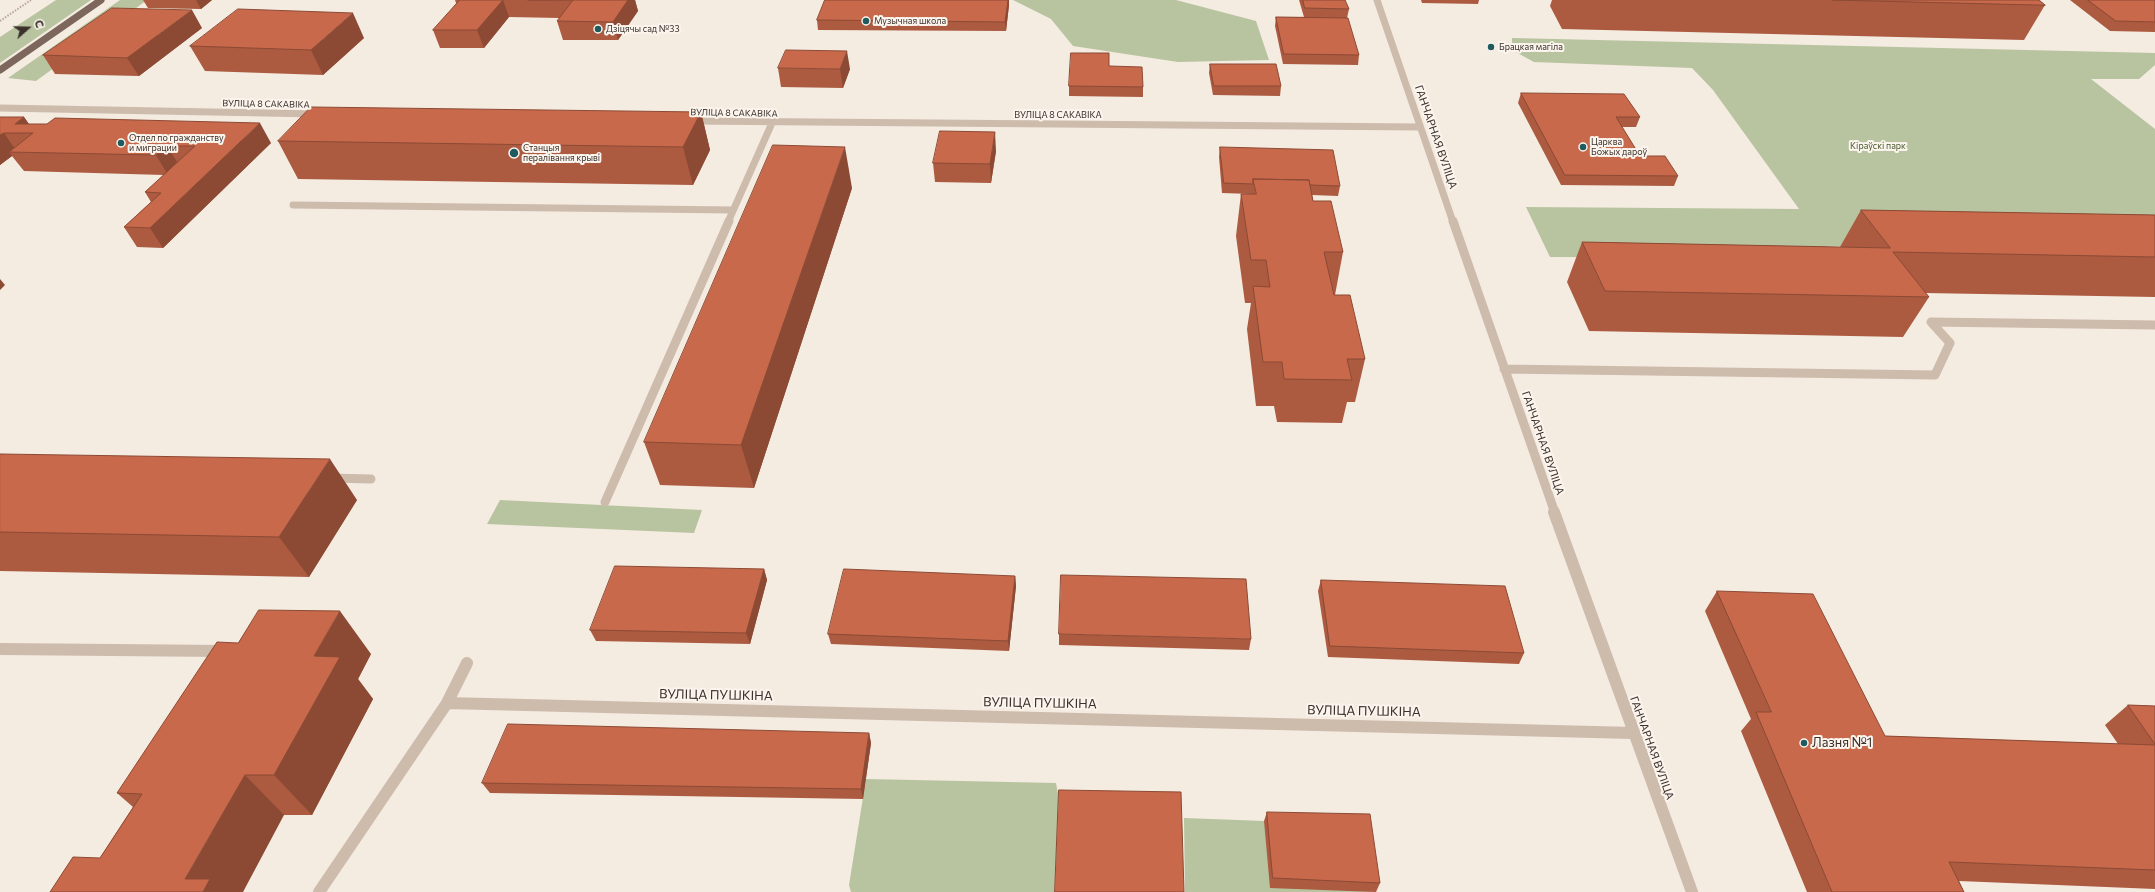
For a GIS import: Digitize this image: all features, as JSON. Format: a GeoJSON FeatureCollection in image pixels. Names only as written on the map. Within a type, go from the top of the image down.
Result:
{"type":"FeatureCollection","features":[{"type":"Feature","properties":{"kind":"main road"},"geometry":{"type":"LineString","coordinates":[[0,70],[101,0]]}},
{"type":"Feature","properties":{"kind":"street","name":"ГАНЧАРНАЯ ВУЛІЦА"},"geometry":{"type":"LineString","coordinates":[[1377,0],[1504,369],[1633,733],[1692,892]]}},
{"type":"Feature","properties":{"kind":"street","name":"ВУЛІЦА 8 САКАВІКА"},"geometry":{"type":"LineString","coordinates":[[0,108],[326,114]]}},
{"type":"Feature","properties":{"kind":"street","name":"ВУЛІЦА 8 САКАВІКА"},"geometry":{"type":"LineString","coordinates":[[684,121],[772,123],[1420,127]]}},
{"type":"Feature","properties":{"kind":"street"},"geometry":{"type":"LineString","coordinates":[[605,502],[772,123]]}},
{"type":"Feature","properties":{"kind":"street"},"geometry":{"type":"LineString","coordinates":[[293,205],[733,210]]}},
{"type":"Feature","properties":{"kind":"street"},"geometry":{"type":"LineString","coordinates":[[1504,369],[1935,375],[1950,343],[1931,322],[2155,325]]}},
{"type":"Feature","properties":{"kind":"street"},"geometry":{"type":"LineString","coordinates":[[316,478],[371,479]]}},
{"type":"Feature","properties":{"kind":"street"},"geometry":{"type":"LineString","coordinates":[[0,649],[232,650]]}},
{"type":"Feature","properties":{"kind":"street"},"geometry":{"type":"LineString","coordinates":[[319,892],[447,703],[467,664]]}},
{"type":"Feature","properties":{"kind":"street","name":"ВУЛІЦА ПУШКІНА"},"geometry":{"type":"LineString","coordinates":[[447,703],[1633,733]]}},
{"type":"Feature","properties":{"kind":"path"},"geometry":{"type":"LineString","coordinates":[[0,21],[31,0]]}},
{"type":"Feature","properties":{"kind":"green space"},"geometry":{"type":"Polygon","coordinates":[[[56,0],[91,0],[0,63],[0,37],[56,0]]]}},
{"type":"Feature","properties":{"kind":"green space"},"geometry":{"type":"Polygon","coordinates":[[[120,0],[147,0],[36,81],[8,78],[120,0]]]}},
{"type":"Feature","properties":{"kind":"green space"},"geometry":{"type":"Polygon","coordinates":[[[1013,0],[1176,0],[1256,21],[1269,60],[1178,62],[1073,46],[1051,19],[1013,0]]]}},
{"type":"Feature","properties":{"kind":"green space","name":"Кіраўскі парк"},"geometry":{"type":"Polygon","coordinates":[[[1512,38],[2155,53],[2155,65],[2139,79],[2091,79],[2155,129],[2155,248],[1825,246],[1833,258],[1550,257],[1526,207],[1799,209],[1713,90],[1692,68],[1534,62],[1512,50],[1512,38]]]}},
{"type":"Feature","properties":{"kind":"green space"},"geometry":{"type":"Polygon","coordinates":[[[500,500],[702,510],[694,533],[487,524],[500,500]]]}},
{"type":"Feature","properties":{"kind":"green space"},"geometry":{"type":"Polygon","coordinates":[[[866,779],[1056,783],[1059,800],[1056,892],[851,892],[849,885],[866,779]]]}},
{"type":"Feature","properties":{"kind":"green space"},"geometry":{"type":"Polygon","coordinates":[[[1184,818],[1264,821],[1372,892],[1185,892],[1184,818]]]}},
{"type":"Feature","properties":{"kind":"building"},"geometry":{"type":"Polygon","coordinates":[[[460,0],[503,0],[477,30],[433,30],[460,0]]]}},
{"type":"Feature","properties":{"kind":"building"},"geometry":{"type":"Polygon","coordinates":[[[573,0],[628,0],[613,22],[557,21],[573,0]]]}},
{"type":"Feature","properties":{"kind":"building"},"geometry":{"type":"Polygon","coordinates":[[[825,0],[1008,0],[1005,22],[817,20],[825,0]]]}},
{"type":"Feature","properties":{"kind":"building"},"geometry":{"type":"Polygon","coordinates":[[[1303,0],[1345,0],[1349,9],[1305,8],[1303,0]]]}},
{"type":"Feature","properties":{"kind":"building"},"geometry":{"type":"Polygon","coordinates":[[[1833,0],[2039,0],[2045,5],[1833,0]]]}},
{"type":"Feature","properties":{"kind":"building"},"geometry":{"type":"Polygon","coordinates":[[[2088,0],[2155,0],[2155,22],[2116,21],[2088,0]]]}},
{"type":"Feature","properties":{"kind":"building"},"geometry":{"type":"Polygon","coordinates":[[[112,8],[192,10],[127,58],[43,55],[112,8]]]}},
{"type":"Feature","properties":{"kind":"building"},"geometry":{"type":"Polygon","coordinates":[[[238,9],[353,13],[311,50],[190,46],[238,9]]]}},
{"type":"Feature","properties":{"kind":"building"},"geometry":{"type":"Polygon","coordinates":[[[1276,17],[1348,18],[1359,55],[1284,54],[1276,17]]]}},
{"type":"Feature","properties":{"kind":"building"},"geometry":{"type":"Polygon","coordinates":[[[786,50],[847,51],[840,69],[778,68],[786,50]]]}},
{"type":"Feature","properties":{"kind":"building"},"geometry":{"type":"Polygon","coordinates":[[[1071,53],[1109,53],[1109,66],[1142,67],[1143,87],[1069,86],[1071,53]]]}},
{"type":"Feature","properties":{"kind":"building"},"geometry":{"type":"Polygon","coordinates":[[[1210,64],[1276,64],[1281,86],[1214,86],[1210,64]]]}},
{"type":"Feature","properties":{"kind":"building","name":"Царква Божых дароў"},"geometry":{"type":"Polygon","coordinates":[[[1521,93],[1624,94],[1640,117],[1616,117],[1640,156],[1665,156],[1678,176],[1565,175],[1521,93]]]}},
{"type":"Feature","properties":{"kind":"building"},"geometry":{"type":"Polygon","coordinates":[[[311,107],[701,112],[683,147],[278,141],[311,107]]]}},
{"type":"Feature","properties":{"kind":"building"},"geometry":{"type":"Polygon","coordinates":[[[0,117],[24,117],[15,124],[47,124],[55,118],[260,123],[150,228],[124,227],[161,193],[145,192],[195,146],[167,146],[156,155],[9,152],[33,133],[4,133],[0,135],[0,117]]]}},
{"type":"Feature","properties":{"kind":"building"},"geometry":{"type":"Polygon","coordinates":[[[940,131],[995,132],[990,164],[933,163],[940,131]]]}},
{"type":"Feature","properties":{"kind":"building"},"geometry":{"type":"Polygon","coordinates":[[[773,145],[845,147],[741,445],[644,442],[773,145]]]}},
{"type":"Feature","properties":{"kind":"building"},"geometry":{"type":"Polygon","coordinates":[[[1220,147],[1333,150],[1340,186],[1310,185],[1309,180],[1253,179],[1253,184],[1224,183],[1220,147]]]}},
{"type":"Feature","properties":{"kind":"building"},"geometry":{"type":"Polygon","coordinates":[[[1253,179],[1309,180],[1313,201],[1331,201],[1343,252],[1324,252],[1334,295],[1350,295],[1365,359],[1347,359],[1352,380],[1284,379],[1282,362],[1263,362],[1253,286],[1270,287],[1266,260],[1251,260],[1241,194],[1256,194],[1253,179]]]}},
{"type":"Feature","properties":{"kind":"building"},"geometry":{"type":"Polygon","coordinates":[[[1861,210],[2155,215],[2155,257],[1893,252],[1929,297],[1605,291],[1582,242],[1890,248],[1861,210]]]}},
{"type":"Feature","properties":{"kind":"building"},"geometry":{"type":"Polygon","coordinates":[[[0,454],[330,459],[279,537],[0,532],[0,454]]]}},
{"type":"Feature","properties":{"kind":"building"},"geometry":{"type":"Polygon","coordinates":[[[615,566],[764,569],[746,633],[590,630],[615,566]]]}},
{"type":"Feature","properties":{"kind":"building"},"geometry":{"type":"Polygon","coordinates":[[[844,569],[1015,576],[1008,641],[828,634],[844,569]]]}},
{"type":"Feature","properties":{"kind":"building"},"geometry":{"type":"Polygon","coordinates":[[[1061,575],[1246,579],[1251,639],[1059,634],[1061,575]]]}},
{"type":"Feature","properties":{"kind":"building"},"geometry":{"type":"Polygon","coordinates":[[[1321,580],[1505,586],[1524,653],[1330,646],[1321,580]]]}},
{"type":"Feature","properties":{"kind":"building","name":"Лазня №1"},"geometry":{"type":"Polygon","coordinates":[[[1717,591],[1813,594],[1885,736],[2155,745],[2155,870],[1949,862],[1964,892],[1832,892],[1756,712],[1771,712],[1717,591]]]}},
{"type":"Feature","properties":{"kind":"building"},"geometry":{"type":"Polygon","coordinates":[[[259,610],[340,611],[314,656],[340,657],[274,775],[245,775],[185,879],[210,879],[203,892],[50,892],[73,857],[100,858],[142,794],[117,793],[217,642],[238,643],[259,610]]]}},
{"type":"Feature","properties":{"kind":"building"},"geometry":{"type":"Polygon","coordinates":[[[2128,705],[2155,706],[2155,744],[2128,705]]]}},
{"type":"Feature","properties":{"kind":"building"},"geometry":{"type":"Polygon","coordinates":[[[508,724],[869,733],[861,789],[482,783],[508,724]]]}},
{"type":"Feature","properties":{"kind":"building"},"geometry":{"type":"Polygon","coordinates":[[[1059,790],[1181,792],[1184,892],[1055,892],[1059,790]]]}},
{"type":"Feature","properties":{"kind":"building"},"geometry":{"type":"Polygon","coordinates":[[[1267,812],[1370,814],[1380,883],[1273,878],[1267,812]]]}},
{"type":"Feature","properties":{"kind":"place","name":"Музычная школа"},"geometry":{"type":"Point","coordinates":[866,21]}},
{"type":"Feature","properties":{"kind":"place","name":"Дзіцячы сад №33"},"geometry":{"type":"Point","coordinates":[598,29]}},
{"type":"Feature","properties":{"kind":"place","name":"Брацкая магіла"},"geometry":{"type":"Point","coordinates":[1491,47]}},
{"type":"Feature","properties":{"kind":"place","name":"Отдел по гражданству и миграции"},"geometry":{"type":"Point","coordinates":[121,143]}},
{"type":"Feature","properties":{"kind":"place","name":"Царква Божых дароў"},"geometry":{"type":"Point","coordinates":[1583,147]}},
{"type":"Feature","properties":{"kind":"place","name":"Станцыя пералівання крыві"},"geometry":{"type":"Point","coordinates":[514,153]}},
{"type":"Feature","properties":{"kind":"place","name":"Лазня №1"},"geometry":{"type":"Point","coordinates":[1804,743]}}]}
